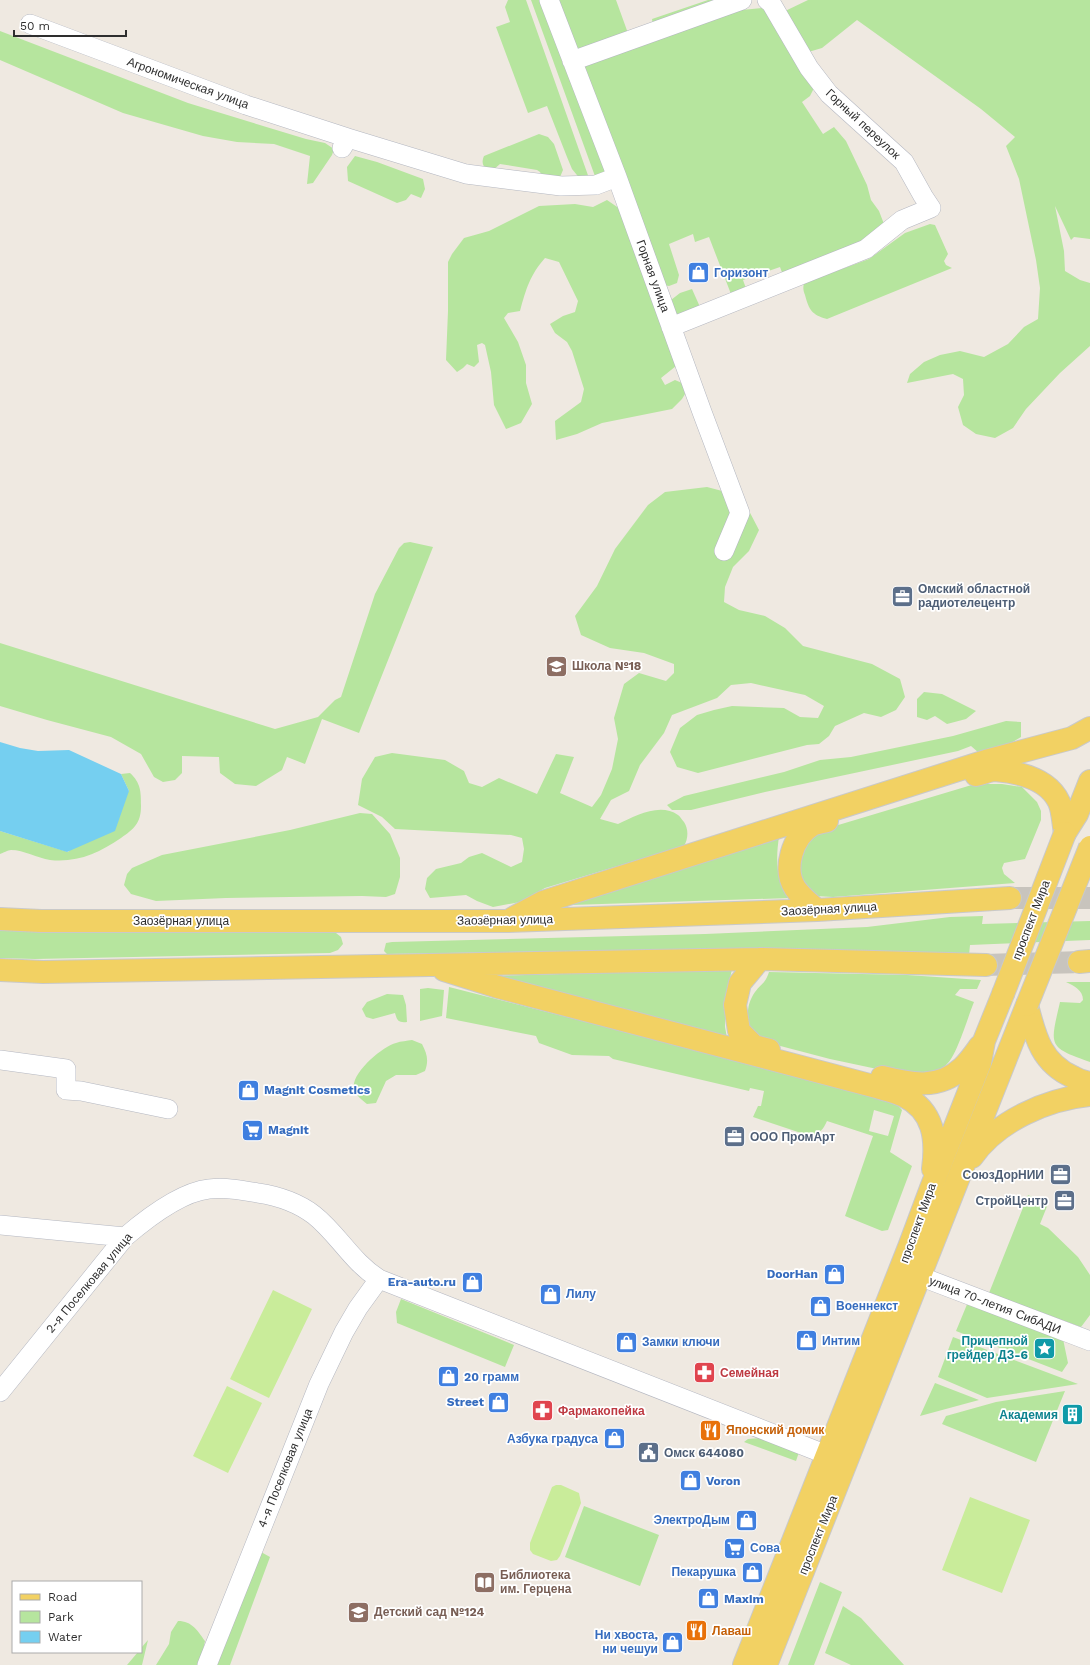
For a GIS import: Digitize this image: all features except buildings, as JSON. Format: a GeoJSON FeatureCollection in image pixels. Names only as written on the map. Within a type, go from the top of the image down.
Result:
{"type":"FeatureCollection","features":[{"type":"Feature","properties":{"kind":"main road"},"geometry":{"type":"LineString","coordinates":[[508,920],[543,902],[978,764],[1072,738],[1090,728]]}},
{"type":"Feature","properties":{"kind":"main road"},"geometry":{"type":"LineString","coordinates":[[817,910],[794,887],[788,864],[796,841],[811,826],[994,770],[1020,773],[1031,777],[1048,788],[1059,802],[1065,833]]}},
{"type":"Feature","properties":{"kind":"main road","name":"проспект Мира"},"geometry":{"type":"LineString","coordinates":[[911,1272],[931,1188],[980,1063],[984,1042],[1065,833],[1077,814],[1090,781]]}},
{"type":"Feature","properties":{"kind":"main road","name":"проспект Мира"},"geometry":{"type":"LineString","coordinates":[[766,1665],[837,1459],[911,1272],[953,1193],[1090,847]]}},
{"type":"Feature","properties":{"kind":"main road","name":"Заозёрная улица"},"geometry":{"type":"LineString","coordinates":[[0,919],[508,920],[817,910],[1010,898]]}},
{"type":"Feature","properties":{"kind":"main road"},"geometry":{"type":"LineString","coordinates":[[760,959],[740,983],[735,1005],[739,1031],[754,1046],[908,1083],[921,1084],[946,1080],[954,1075],[963,1068],[984,1042]]}},
{"type":"Feature","properties":{"kind":"main road"},"geometry":{"type":"LineString","coordinates":[[0,970],[52,972],[760,959],[986,965]]}},
{"type":"Feature","properties":{"kind":"main road"},"geometry":{"type":"LineString","coordinates":[[426,964],[498,987],[877,1087],[904,1097],[919,1107],[931,1123],[935,1152],[931,1188]]}},
{"type":"Feature","properties":{"kind":"main road"},"geometry":{"type":"LineString","coordinates":[[1027,1005],[1033,1030],[1046,1058],[1064,1072],[1085,1083],[1090,1083]]}},
{"type":"Feature","properties":{"kind":"main road"},"geometry":{"type":"LineString","coordinates":[[953,1193],[973,1156],[985,1141],[999,1128],[1032,1110],[1090,1095]]}},
{"type":"Feature","properties":{"kind":"main road","name":"проспект Мира"},"geometry":{"type":"LineString","coordinates":[[744,1665],[837,1459]]}},
{"type":"Feature","properties":{"kind":"street","name":"Горная улица"},"geometry":{"type":"LineString","coordinates":[[549,0],[617,177],[740,513],[724,551]]}},
{"type":"Feature","properties":{"kind":"street"},"geometry":{"type":"LineString","coordinates":[[572,61],[742,0]]}},
{"type":"Feature","properties":{"kind":"street","name":"Горный переулок"},"geometry":{"type":"LineString","coordinates":[[671,327],[866,249],[902,220],[931,208],[904,162],[829,94],[809,68],[771,3],[767,0]]}},
{"type":"Feature","properties":{"kind":"street","name":"Агрономическая улица"},"geometry":{"type":"LineString","coordinates":[[30,24],[345,143],[466,174],[561,186],[596,185],[617,177]]}},
{"type":"Feature","properties":{"kind":"street"},"geometry":{"type":"LineString","coordinates":[[0,1060],[66,1069],[66,1090],[82,1091],[168,1109]]}},
{"type":"Feature","properties":{"kind":"street","name":"2-я Поселковая улица"},"geometry":{"type":"LineString","coordinates":[[0,1392],[125,1237],[149,1217],[196,1192],[209,1189],[246,1191],[281,1197],[299,1205],[314,1215],[365,1270],[379,1279],[837,1459]]}},
{"type":"Feature","properties":{"kind":"street"},"geometry":{"type":"LineString","coordinates":[[0,1225],[125,1237]]}},
{"type":"Feature","properties":{"kind":"street","name":"улица 70-летия СибАДИ"},"geometry":{"type":"LineString","coordinates":[[911,1272],[1090,1341]]}},
{"type":"Feature","properties":{"kind":"street","name":"4-я Поселковая улица"},"geometry":{"type":"LineString","coordinates":[[207,1665],[322,1377],[344,1332],[379,1279]]}},
{"type":"Feature","properties":{"kind":"green space"},"geometry":{"type":"Polygon","coordinates":[[[508,0],[526,0],[590,181],[581,180],[572,169],[547,106],[528,113],[496,27],[510,22],[505,7],[508,0]]]}},
{"type":"Feature","properties":{"kind":"green space"},"geometry":{"type":"Polygon","coordinates":[[[531,0],[543,0],[605,169],[604,173],[596,179],[531,0]]]}},
{"type":"Feature","properties":{"kind":"green space"},"geometry":{"type":"Polygon","coordinates":[[[556,0],[616,0],[629,36],[653,25],[652,19],[708,0],[727,0],[742,10],[762,8],[769,11],[814,88],[810,96],[802,102],[823,134],[834,127],[846,141],[867,185],[871,200],[879,211],[884,224],[879,235],[784,278],[780,267],[743,280],[748,294],[676,317],[671,300],[680,293],[692,289],[700,307],[731,294],[709,237],[695,242],[693,234],[669,244],[679,275],[677,283],[669,286],[663,285],[580,55],[556,0]]]}},
{"type":"Feature","properties":{"kind":"green space"},"geometry":{"type":"Polygon","coordinates":[[[808,0],[1090,0],[1090,239],[1074,237],[1071,240],[1055,206],[1064,251],[1065,271],[1080,280],[1090,283],[1090,346],[1060,373],[1026,409],[1013,428],[995,438],[976,434],[963,425],[958,407],[964,395],[963,379],[953,374],[907,383],[910,374],[924,362],[940,355],[960,351],[984,357],[1008,344],[1024,327],[1038,319],[1040,288],[1036,260],[1019,179],[1006,146],[1015,137],[981,109],[857,20],[822,48],[805,53],[781,13],[808,0]]]}},
{"type":"Feature","properties":{"kind":"green space"},"geometry":{"type":"Polygon","coordinates":[[[0,31],[188,103],[306,139],[325,143],[334,149],[332,155],[313,183],[307,184],[310,156],[274,144],[237,142],[203,136],[123,113],[0,60],[0,31]]]}},
{"type":"Feature","properties":{"kind":"green space"},"geometry":{"type":"Polygon","coordinates":[[[539,134],[548,137],[554,144],[563,170],[560,177],[543,178],[537,170],[500,164],[493,170],[484,167],[484,156],[539,134]]]}},
{"type":"Feature","properties":{"kind":"green space"},"geometry":{"type":"Polygon","coordinates":[[[355,156],[377,162],[423,179],[425,189],[421,198],[411,194],[406,200],[397,203],[348,181],[347,167],[355,156]]]}},
{"type":"Feature","properties":{"kind":"green space"},"geometry":{"type":"Polygon","coordinates":[[[607,200],[623,211],[676,366],[661,378],[665,385],[675,380],[682,383],[685,394],[672,409],[602,423],[577,434],[556,440],[555,421],[581,402],[584,389],[572,351],[567,342],[555,333],[550,324],[563,316],[575,312],[578,301],[559,262],[545,258],[529,283],[520,311],[508,313],[504,318],[518,342],[526,365],[526,383],[532,404],[521,423],[506,429],[494,405],[491,372],[485,345],[482,343],[477,345],[479,362],[474,367],[467,364],[457,372],[446,360],[448,262],[464,238],[489,231],[539,206],[575,204],[593,207],[607,200]]]}},
{"type":"Feature","properties":{"kind":"green space"},"geometry":{"type":"Polygon","coordinates":[[[930,224],[935,225],[948,254],[944,261],[946,265],[952,268],[827,319],[818,316],[812,311],[808,305],[804,292],[804,283],[869,259],[905,233],[930,224]]]}},
{"type":"Feature","properties":{"kind":"green space"},"geometry":{"type":"Polygon","coordinates":[[[707,487],[726,492],[747,507],[759,530],[749,551],[733,567],[725,587],[724,602],[739,610],[765,616],[785,628],[803,646],[872,664],[900,679],[905,697],[896,710],[881,717],[864,713],[835,726],[829,736],[819,744],[807,745],[698,773],[677,767],[670,752],[680,728],[697,715],[732,706],[784,708],[800,717],[818,718],[824,706],[805,695],[751,683],[731,685],[717,698],[672,715],[664,733],[640,765],[629,791],[611,800],[600,819],[618,824],[640,814],[656,810],[671,811],[679,816],[686,825],[687,834],[684,846],[545,888],[520,902],[493,907],[466,895],[430,898],[425,889],[427,878],[436,869],[461,863],[469,857],[482,853],[511,867],[522,862],[524,849],[522,838],[511,835],[395,829],[382,817],[358,805],[362,779],[375,757],[392,753],[445,760],[464,771],[469,783],[482,787],[499,778],[537,794],[556,754],[574,757],[560,793],[592,807],[601,795],[612,769],[618,739],[614,718],[624,684],[639,673],[666,681],[674,673],[674,664],[644,653],[610,648],[581,635],[575,616],[597,586],[615,549],[648,505],[665,492],[707,487]]]}},
{"type":"Feature","properties":{"kind":"green space"},"geometry":{"type":"Polygon","coordinates":[[[410,542],[433,547],[359,733],[322,719],[305,764],[287,757],[282,770],[256,786],[235,784],[220,773],[219,757],[182,756],[182,773],[175,780],[163,782],[154,777],[141,754],[111,737],[0,706],[0,643],[275,729],[318,717],[335,700],[341,697],[375,594],[399,548],[404,543],[410,542]]]}},
{"type":"Feature","properties":{"kind":"green space"},"geometry":{"type":"Polygon","coordinates":[[[924,692],[942,694],[976,711],[966,719],[947,724],[935,716],[927,720],[917,717],[917,699],[924,692]]]}},
{"type":"Feature","properties":{"kind":"green space"},"geometry":{"type":"Polygon","coordinates":[[[1006,721],[1021,722],[1021,737],[998,751],[979,753],[971,746],[958,751],[765,792],[691,810],[672,810],[667,805],[684,796],[784,772],[820,760],[851,757],[953,736],[1006,721]]]}},
{"type":"Feature","properties":{"kind":"green space"},"geometry":{"type":"Polygon","coordinates":[[[130,773],[140,788],[141,812],[136,825],[126,835],[87,856],[69,860],[50,860],[16,850],[10,850],[0,854],[0,831],[68,852],[129,791],[121,774],[130,773]]]}},
{"type":"Feature","properties":{"kind":"green space"},"geometry":{"type":"Polygon","coordinates":[[[975,784],[1002,784],[1022,787],[1037,802],[1041,811],[1041,820],[1025,859],[1004,863],[1002,868],[1004,874],[1015,883],[833,897],[816,896],[804,884],[799,869],[805,838],[815,832],[975,784]]]}},
{"type":"Feature","properties":{"kind":"green space"},"geometry":{"type":"Polygon","coordinates":[[[360,813],[372,814],[390,834],[400,858],[400,877],[395,894],[386,897],[226,898],[156,901],[131,894],[124,885],[127,874],[132,868],[162,855],[290,830],[360,813]]]}},
{"type":"Feature","properties":{"kind":"green space"},"geometry":{"type":"Polygon","coordinates":[[[779,837],[777,861],[779,877],[785,892],[790,898],[571,905],[779,837]]]}},
{"type":"Feature","properties":{"kind":"green space"},"geometry":{"type":"Polygon","coordinates":[[[983,916],[982,924],[1090,921],[1090,940],[970,945],[969,955],[891,955],[750,948],[387,954],[384,951],[386,943],[392,942],[705,934],[867,927],[950,917],[983,916]]]}},
{"type":"Feature","properties":{"kind":"green space"},"geometry":{"type":"Polygon","coordinates":[[[0,930],[330,932],[336,933],[341,937],[343,944],[338,950],[330,953],[35,959],[0,958],[0,930]]]}},
{"type":"Feature","properties":{"kind":"green space"},"geometry":{"type":"Polygon","coordinates":[[[732,969],[725,1002],[725,1027],[727,1038],[494,976],[732,969]]]}},
{"type":"Feature","properties":{"kind":"green space"},"geometry":{"type":"Polygon","coordinates":[[[769,972],[907,975],[981,980],[977,989],[960,989],[955,995],[974,1002],[958,1045],[950,1060],[943,1068],[934,1072],[910,1076],[830,1059],[769,1043],[750,1031],[748,1016],[750,1002],[755,992],[765,981],[769,972]]]}},
{"type":"Feature","properties":{"kind":"green space"},"geometry":{"type":"Polygon","coordinates":[[[1066,982],[1090,982],[1090,1062],[1066,1052],[1059,1048],[1055,1043],[1054,1028],[1060,1002],[1080,1003],[1083,1000],[1080,991],[1066,982]]]}},
{"type":"Feature","properties":{"kind":"green space"},"geometry":{"type":"Polygon","coordinates":[[[449,987],[893,1100],[902,1110],[890,1152],[912,1166],[888,1230],[882,1231],[845,1216],[873,1136],[827,1121],[821,1131],[810,1136],[753,1117],[758,1106],[761,1106],[764,1091],[750,1088],[749,1091],[613,1059],[609,1056],[572,1055],[539,1043],[536,1036],[446,1018],[449,987]],[[874,1110],[869,1131],[888,1136],[894,1116],[874,1110]]]}},
{"type":"Feature","properties":{"kind":"green space"},"geometry":{"type":"Polygon","coordinates":[[[428,988],[444,990],[442,1016],[420,1021],[420,989],[428,988]]]}},
{"type":"Feature","properties":{"kind":"green space"},"geometry":{"type":"Polygon","coordinates":[[[387,994],[403,995],[406,1005],[407,1022],[398,1020],[395,1013],[373,1019],[366,1017],[362,1009],[367,1002],[387,994]]]}},
{"type":"Feature","properties":{"kind":"green space"},"geometry":{"type":"Polygon","coordinates":[[[412,1040],[422,1044],[425,1051],[427,1060],[425,1071],[416,1075],[396,1075],[386,1081],[376,1103],[367,1104],[355,1091],[354,1082],[357,1075],[369,1061],[390,1045],[412,1040]]]}},
{"type":"Feature","properties":{"kind":"green space"},"geometry":{"type":"Polygon","coordinates":[[[1028,1195],[1048,1204],[1040,1224],[1048,1228],[1078,1257],[1090,1275],[1090,1315],[1081,1327],[989,1293],[1028,1195]]]}},
{"type":"Feature","properties":{"kind":"green space"},"geometry":{"type":"Polygon","coordinates":[[[273,1290],[312,1309],[269,1398],[230,1379],[273,1290]]]}},
{"type":"Feature","properties":{"kind":"green space"},"geometry":{"type":"Polygon","coordinates":[[[401,1299],[514,1345],[505,1367],[397,1323],[396,1312],[401,1299]]]}},
{"type":"Feature","properties":{"kind":"green space"},"geometry":{"type":"Polygon","coordinates":[[[968,1302],[1063,1339],[1068,1363],[1062,1372],[956,1331],[968,1302]]]}},
{"type":"Feature","properties":{"kind":"green space"},"geometry":{"type":"Polygon","coordinates":[[[953,1337],[1078,1384],[987,1398],[938,1377],[953,1337]]]}},
{"type":"Feature","properties":{"kind":"green space"},"geometry":{"type":"Polygon","coordinates":[[[935,1383],[979,1400],[920,1416],[935,1383]]]}},
{"type":"Feature","properties":{"kind":"green space"},"geometry":{"type":"Polygon","coordinates":[[[227,1386],[262,1403],[228,1473],[193,1456],[227,1386]]]}},
{"type":"Feature","properties":{"kind":"green space"},"geometry":{"type":"Polygon","coordinates":[[[1065,1391],[1036,1462],[942,1424],[946,1416],[996,1402],[1065,1391]]]}},
{"type":"Feature","properties":{"kind":"green space"},"geometry":{"type":"Polygon","coordinates":[[[760,1438],[799,1452],[796,1461],[744,1442],[748,1439],[760,1438]]]}},
{"type":"Feature","properties":{"kind":"green space"},"geometry":{"type":"Polygon","coordinates":[[[561,1485],[579,1493],[581,1503],[560,1556],[557,1560],[551,1561],[533,1554],[530,1550],[530,1543],[552,1487],[561,1485]]]}},
{"type":"Feature","properties":{"kind":"green space"},"geometry":{"type":"Polygon","coordinates":[[[970,1497],[1030,1520],[1002,1593],[942,1570],[970,1497]]]}},
{"type":"Feature","properties":{"kind":"green space"},"geometry":{"type":"Polygon","coordinates":[[[584,1506],[659,1535],[640,1586],[565,1557],[584,1506]]]}},
{"type":"Feature","properties":{"kind":"green space"},"geometry":{"type":"Polygon","coordinates":[[[261,1552],[270,1557],[230,1665],[216,1665],[261,1552]]]}},
{"type":"Feature","properties":{"kind":"green space"},"geometry":{"type":"Polygon","coordinates":[[[820,1582],[842,1592],[814,1665],[788,1665],[820,1582]]]}},
{"type":"Feature","properties":{"kind":"green space"},"geometry":{"type":"Polygon","coordinates":[[[843,1606],[861,1618],[904,1665],[851,1665],[825,1653],[843,1606]]]}},
{"type":"Feature","properties":{"kind":"green space"},"geometry":{"type":"Polygon","coordinates":[[[178,1621],[183,1621],[191,1625],[197,1630],[205,1641],[201,1660],[197,1665],[156,1665],[169,1644],[171,1632],[178,1621]]]}},
{"type":"Feature","properties":{"kind":"green space"},"geometry":{"type":"Polygon","coordinates":[[[148,1640],[142,1665],[127,1665],[137,1653],[142,1653],[142,1647],[148,1640]]]}},
{"type":"Feature","properties":{"kind":"water"},"geometry":{"type":"Polygon","coordinates":[[[0,742],[20,748],[38,751],[69,750],[121,774],[129,791],[115,831],[67,852],[0,831],[0,742]]]}},
{"type":"Feature","properties":{"kind":"tunnel"},"geometry":{"type":"LineString","coordinates":[[1010,898],[1090,898]]}},
{"type":"Feature","properties":{"kind":"tunnel"},"geometry":{"type":"LineString","coordinates":[[986,965],[1079,962]]}},
{"type":"Feature","properties":{"kind":"place","name":"Горизонт"},"geometry":{"type":"Point","coordinates":[698,273]}},
{"type":"Feature","properties":{"kind":"place","name":"Омский областной радиотелецентр"},"geometry":{"type":"Point","coordinates":[903,596]}},
{"type":"Feature","properties":{"kind":"place","name":"Школа №18"},"geometry":{"type":"Point","coordinates":[557,666]}},
{"type":"Feature","properties":{"kind":"place","name":"Magnit Cosmetics"},"geometry":{"type":"Point","coordinates":[249,1090]}},
{"type":"Feature","properties":{"kind":"place","name":"Magnit"},"geometry":{"type":"Point","coordinates":[253,1130]}},
{"type":"Feature","properties":{"kind":"place","name":"ООО ПромАрт"},"geometry":{"type":"Point","coordinates":[735,1137]}},
{"type":"Feature","properties":{"kind":"place","name":"СоюзДорНИИ"},"geometry":{"type":"Point","coordinates":[1060,1175]}},
{"type":"Feature","properties":{"kind":"place","name":"СтройЦентр"},"geometry":{"type":"Point","coordinates":[1064,1201]}},
{"type":"Feature","properties":{"kind":"place","name":"DoorHan"},"geometry":{"type":"Point","coordinates":[834,1274]}},
{"type":"Feature","properties":{"kind":"place","name":"Era-auto.ru"},"geometry":{"type":"Point","coordinates":[472,1282]}},
{"type":"Feature","properties":{"kind":"place","name":"Лилу"},"geometry":{"type":"Point","coordinates":[550,1294]}},
{"type":"Feature","properties":{"kind":"place","name":"Военнекст"},"geometry":{"type":"Point","coordinates":[821,1306]}},
{"type":"Feature","properties":{"kind":"place","name":"Интим"},"geometry":{"type":"Point","coordinates":[807,1341]}},
{"type":"Feature","properties":{"kind":"place","name":"Замки ключи"},"geometry":{"type":"Point","coordinates":[627,1342]}},
{"type":"Feature","properties":{"kind":"place","name":"Прицепной грейдер ДЗ-6"},"geometry":{"type":"Point","coordinates":[1044,1348]}},
{"type":"Feature","properties":{"kind":"place","name":"Семейная"},"geometry":{"type":"Point","coordinates":[705,1373]}},
{"type":"Feature","properties":{"kind":"place","name":"20 грамм"},"geometry":{"type":"Point","coordinates":[449,1377]}},
{"type":"Feature","properties":{"kind":"place","name":"Street"},"geometry":{"type":"Point","coordinates":[499,1402]}},
{"type":"Feature","properties":{"kind":"place","name":"Фармакопейка"},"geometry":{"type":"Point","coordinates":[543,1411]}},
{"type":"Feature","properties":{"kind":"place","name":"Академия"},"geometry":{"type":"Point","coordinates":[1073,1415]}},
{"type":"Feature","properties":{"kind":"place","name":"Японский домик"},"geometry":{"type":"Point","coordinates":[710,1430]}},
{"type":"Feature","properties":{"kind":"place","name":"Азбука градуса"},"geometry":{"type":"Point","coordinates":[614,1439]}},
{"type":"Feature","properties":{"kind":"place","name":"Омск 644080"},"geometry":{"type":"Point","coordinates":[649,1453]}},
{"type":"Feature","properties":{"kind":"place","name":"Voron"},"geometry":{"type":"Point","coordinates":[690,1481]}},
{"type":"Feature","properties":{"kind":"place","name":"ЭлектроДым"},"geometry":{"type":"Point","coordinates":[746,1520]}},
{"type":"Feature","properties":{"kind":"place","name":"Сова"},"geometry":{"type":"Point","coordinates":[735,1548]}},
{"type":"Feature","properties":{"kind":"place","name":"Пекарушка"},"geometry":{"type":"Point","coordinates":[752,1572]}},
{"type":"Feature","properties":{"kind":"place","name":"Библиотека им. Герцена"},"geometry":{"type":"Point","coordinates":[485,1582]}},
{"type":"Feature","properties":{"kind":"place","name":"Maxim"},"geometry":{"type":"Point","coordinates":[708,1599]}},
{"type":"Feature","properties":{"kind":"place","name":"Детский сад №124"},"geometry":{"type":"Point","coordinates":[359,1612]}},
{"type":"Feature","properties":{"kind":"place","name":"Лаваш"},"geometry":{"type":"Point","coordinates":[696,1631]}},
{"type":"Feature","properties":{"kind":"place","name":"Ни хвоста, ни чешуи"},"geometry":{"type":"Point","coordinates":[673,1642]}}]}
